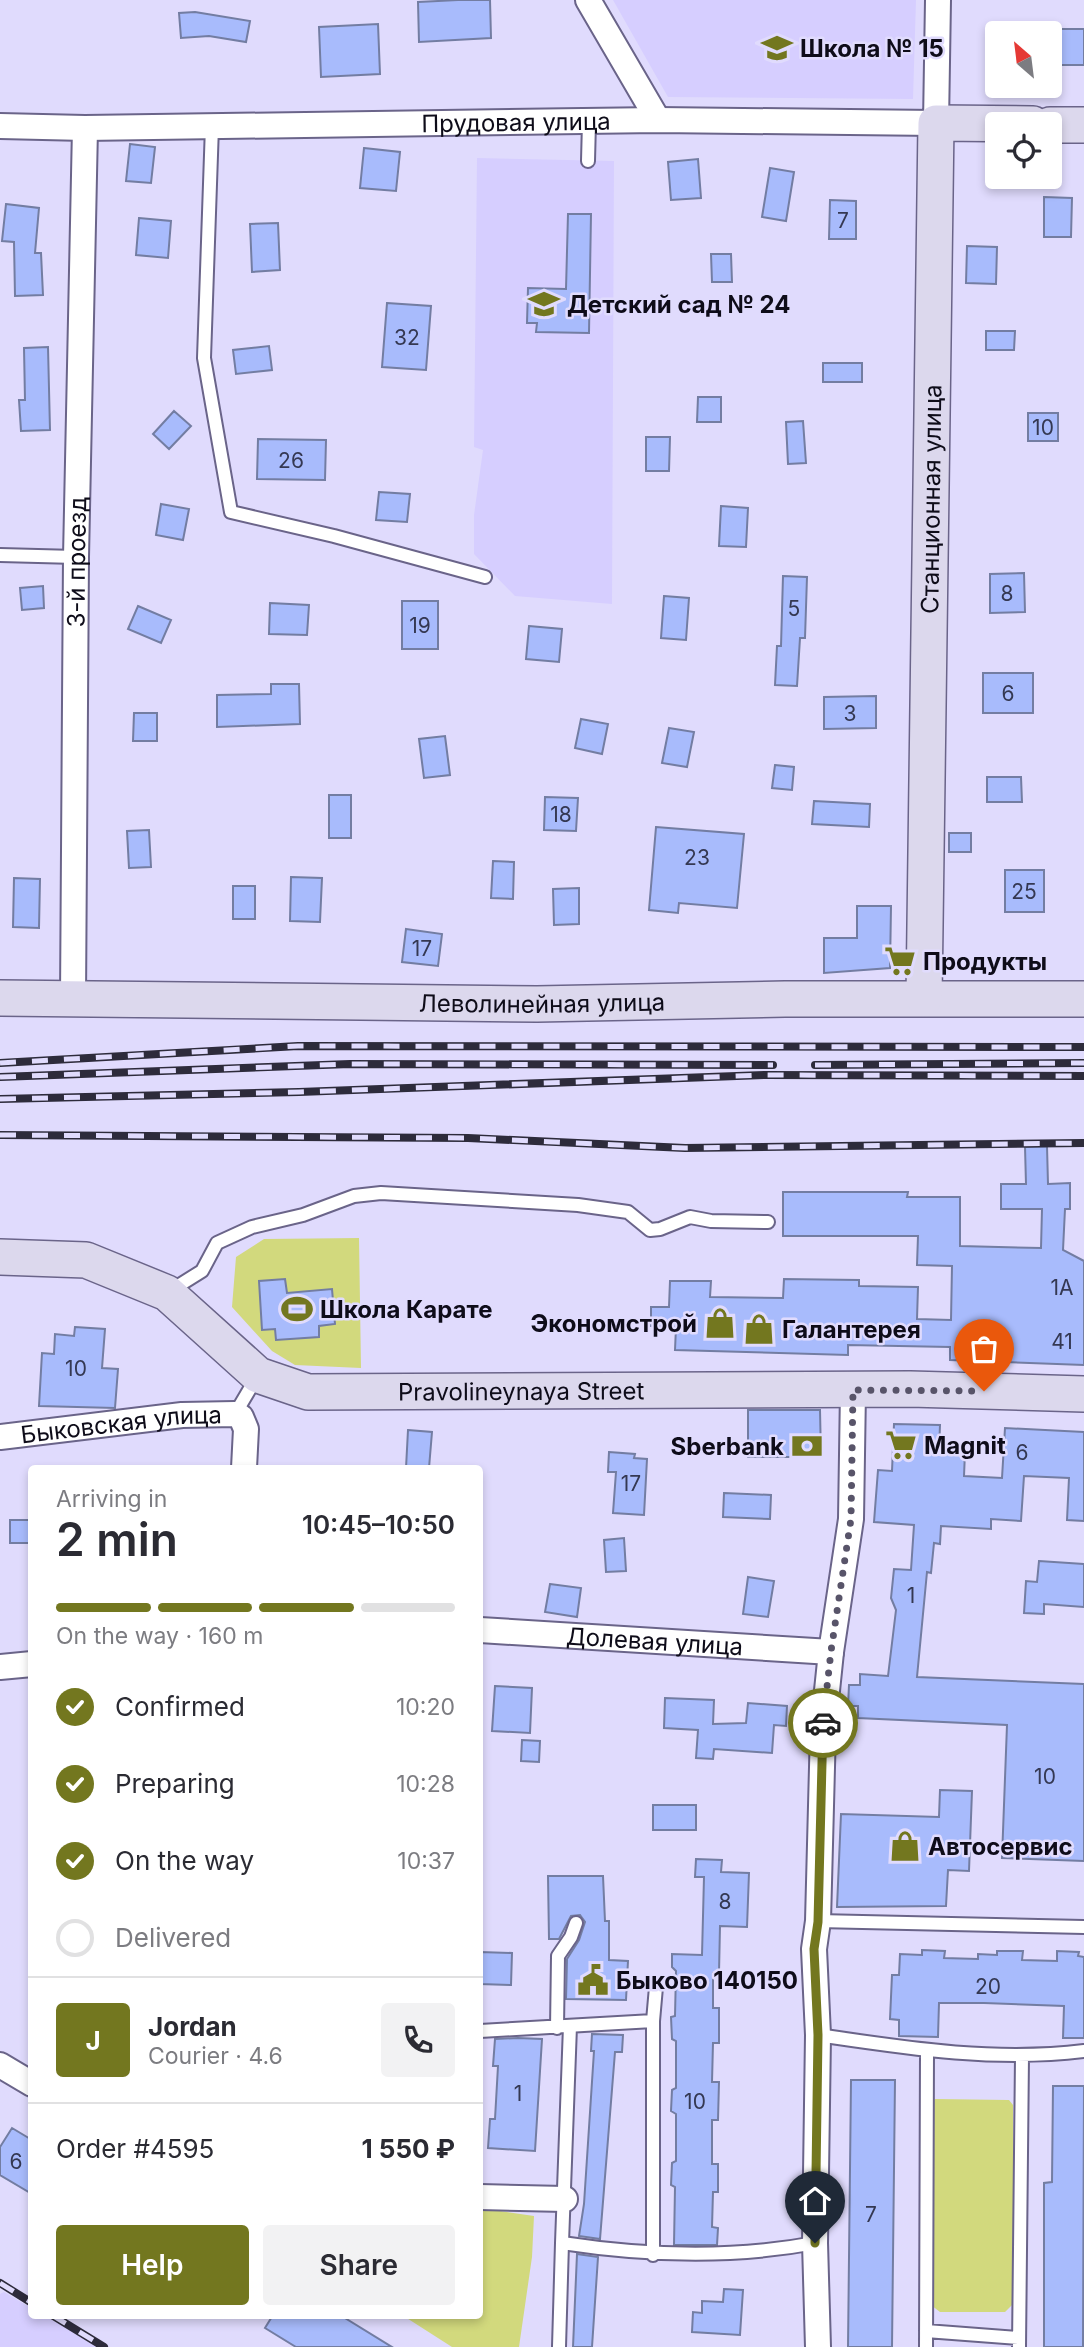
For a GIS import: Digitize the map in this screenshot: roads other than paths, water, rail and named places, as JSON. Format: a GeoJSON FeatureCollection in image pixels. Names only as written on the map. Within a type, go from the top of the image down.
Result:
{"type":"FeatureCollection","features":[{"type":"Feature","properties":{"kind":"main road","name":"Прудовая улица"},"geometry":{"type":"LineString","coordinates":[[936,123],[985,124]]}},
{"type":"Feature","properties":{"kind":"main road","name":"Станционная улица"},"geometry":{"type":"LineString","coordinates":[[924,998],[936,123]]}},
{"type":"Feature","properties":{"kind":"main road"},"geometry":{"type":"LineString","coordinates":[[1062,125],[1084,125]]}},
{"type":"Feature","properties":{"kind":"main road","name":"Леволинейная улица"},"geometry":{"type":"LineString","coordinates":[[0,999],[537,1004],[924,998],[1084,999]]}},
{"type":"Feature","properties":{"kind":"main road","name":"Pravolineynaya Street"},"geometry":{"type":"LineString","coordinates":[[0,1257],[86,1260],[167,1293],[258,1376],[308,1392],[853,1390],[1084,1394]]}},
{"type":"Feature","properties":{"kind":"street"},"geometry":{"type":"LineString","coordinates":[[588,0],[658,120]]}},
{"type":"Feature","properties":{"kind":"street","name":"Станционная улица"},"geometry":{"type":"LineString","coordinates":[[936,123],[938,0]]}},
{"type":"Feature","properties":{"kind":"street","name":"Прудовая улица"},"geometry":{"type":"LineString","coordinates":[[0,126],[85,128],[658,120],[936,123]]}},
{"type":"Feature","properties":{"kind":"street","name":"3-й проезд"},"geometry":{"type":"LineString","coordinates":[[73,998],[76,557],[85,128]]}},
{"type":"Feature","properties":{"kind":"street"},"geometry":{"type":"LineString","coordinates":[[818,2347],[815,2243],[818,2035],[814,1949],[818,1922],[823,1729],[831,1651],[851,1519],[853,1390]]}},
{"type":"Feature","properties":{"kind":"street","name":"Быковская улица"},"geometry":{"type":"LineString","coordinates":[[0,1437],[182,1415],[238,1416]]}},
{"type":"Feature","properties":{"kind":"street"},"geometry":{"type":"LineString","coordinates":[[238,1416],[246,1429],[244,1465]]}},
{"type":"Feature","properties":{"kind":"street","name":"Долевая улица"},"geometry":{"type":"LineString","coordinates":[[483,1630],[831,1651]]}},
{"type":"Feature","properties":{"kind":"street"},"geometry":{"type":"LineString","coordinates":[[0,1667],[28,1664]]}},
{"type":"Feature","properties":{"kind":"street"},"geometry":{"type":"LineString","coordinates":[[0,2065],[28,2082]]}},
{"type":"Feature","properties":{"kind":"street"},"geometry":{"type":"LineString","coordinates":[[483,2197],[565,2199]]}},
{"type":"Feature","properties":{"kind":"lane"},"geometry":{"type":"LineString","coordinates":[[588,161],[589,122]]}},
{"type":"Feature","properties":{"kind":"lane"},"geometry":{"type":"LineString","coordinates":[[212,126],[204,358],[231,512],[334,536],[485,577]]}},
{"type":"Feature","properties":{"kind":"lane"},"geometry":{"type":"LineString","coordinates":[[0,555],[76,557]]}},
{"type":"Feature","properties":{"kind":"lane"},"geometry":{"type":"LineString","coordinates":[[167,1293],[202,1271],[217,1242],[252,1227],[303,1215],[354,1196],[381,1193],[578,1205],[628,1212],[650,1230],[660,1229],[690,1217],[710,1221],[768,1222]]}},
{"type":"Feature","properties":{"kind":"lane"},"geometry":{"type":"LineString","coordinates":[[238,1416],[258,1376]]}},
{"type":"Feature","properties":{"kind":"lane"},"geometry":{"type":"LineString","coordinates":[[818,1922],[1084,1927]]}},
{"type":"Feature","properties":{"kind":"lane"},"geometry":{"type":"LineString","coordinates":[[559,2347],[565,2199],[563,2027],[558,1956],[572,1937],[576,1923]]}},
{"type":"Feature","properties":{"kind":"lane"},"geometry":{"type":"LineString","coordinates":[[653,2255],[653,2021],[656,1987]]}},
{"type":"Feature","properties":{"kind":"lane"},"geometry":{"type":"LineString","coordinates":[[483,2031],[653,2021]]}},
{"type":"Feature","properties":{"kind":"lane"},"geometry":{"type":"LineString","coordinates":[[818,2035],[927,2052],[1022,2056],[1084,2051]]}},
{"type":"Feature","properties":{"kind":"lane"},"geometry":{"type":"LineString","coordinates":[[926,2347],[927,2052]]}},
{"type":"Feature","properties":{"kind":"lane"},"geometry":{"type":"LineString","coordinates":[[926,2331],[1019,2342],[1022,2056]]}},
{"type":"Feature","properties":{"kind":"lane"},"geometry":{"type":"LineString","coordinates":[[562,2242],[653,2255],[762,2253],[815,2243]]}},
{"type":"Feature","properties":{"kind":"railway"},"geometry":{"type":"LineString","coordinates":[[0,1063],[298,1046],[1084,1047]]}},
{"type":"Feature","properties":{"kind":"railway"},"geometry":{"type":"LineString","coordinates":[[815,1065],[1084,1063]]}},
{"type":"Feature","properties":{"kind":"railway"},"geometry":{"type":"LineString","coordinates":[[0,1077],[350,1064],[773,1065]]}},
{"type":"Feature","properties":{"kind":"railway"},"geometry":{"type":"LineString","coordinates":[[0,1099],[299,1092],[765,1075],[1084,1076]]}},
{"type":"Feature","properties":{"kind":"railway"},"geometry":{"type":"LineString","coordinates":[[0,1135],[468,1138],[685,1148],[1084,1143]]}},
{"type":"Feature","properties":{"kind":"railway"},"geometry":{"type":"LineString","coordinates":[[0,2283],[28,2300]]}},
{"type":"Feature","properties":{"kind":"railway"},"geometry":{"type":"LineString","coordinates":[[58,2319],[104,2347]]}},
{"type":"Feature","properties":{"kind":"place","name":"Школа № 15"},"geometry":{"type":"Point","coordinates":[777,48]}},
{"type":"Feature","properties":{"kind":"place","name":"Детский сад № 24"},"geometry":{"type":"Point","coordinates":[544,304]}},
{"type":"Feature","properties":{"kind":"place","name":"Продукты"},"geometry":{"type":"Point","coordinates":[900,961]}},
{"type":"Feature","properties":{"kind":"place","name":"Школа Карате"},"geometry":{"type":"Point","coordinates":[297,1309]}},
{"type":"Feature","properties":{"kind":"place","name":"Экономстрой"},"geometry":{"type":"Point","coordinates":[720,1323]}},
{"type":"Feature","properties":{"kind":"place","name":"Галантерея"},"geometry":{"type":"Point","coordinates":[759,1329]}},
{"type":"Feature","properties":{"kind":"place","name":"Magnit"},"geometry":{"type":"Point","coordinates":[901,1445]}},
{"type":"Feature","properties":{"kind":"place","name":"Sberbank"},"geometry":{"type":"Point","coordinates":[807,1446]}},
{"type":"Feature","properties":{"kind":"place","name":"Автосервис"},"geometry":{"type":"Point","coordinates":[905,1846]}},
{"type":"Feature","properties":{"kind":"place","name":"Быково 140150"},"geometry":{"type":"Point","coordinates":[593,1980]}}]}
